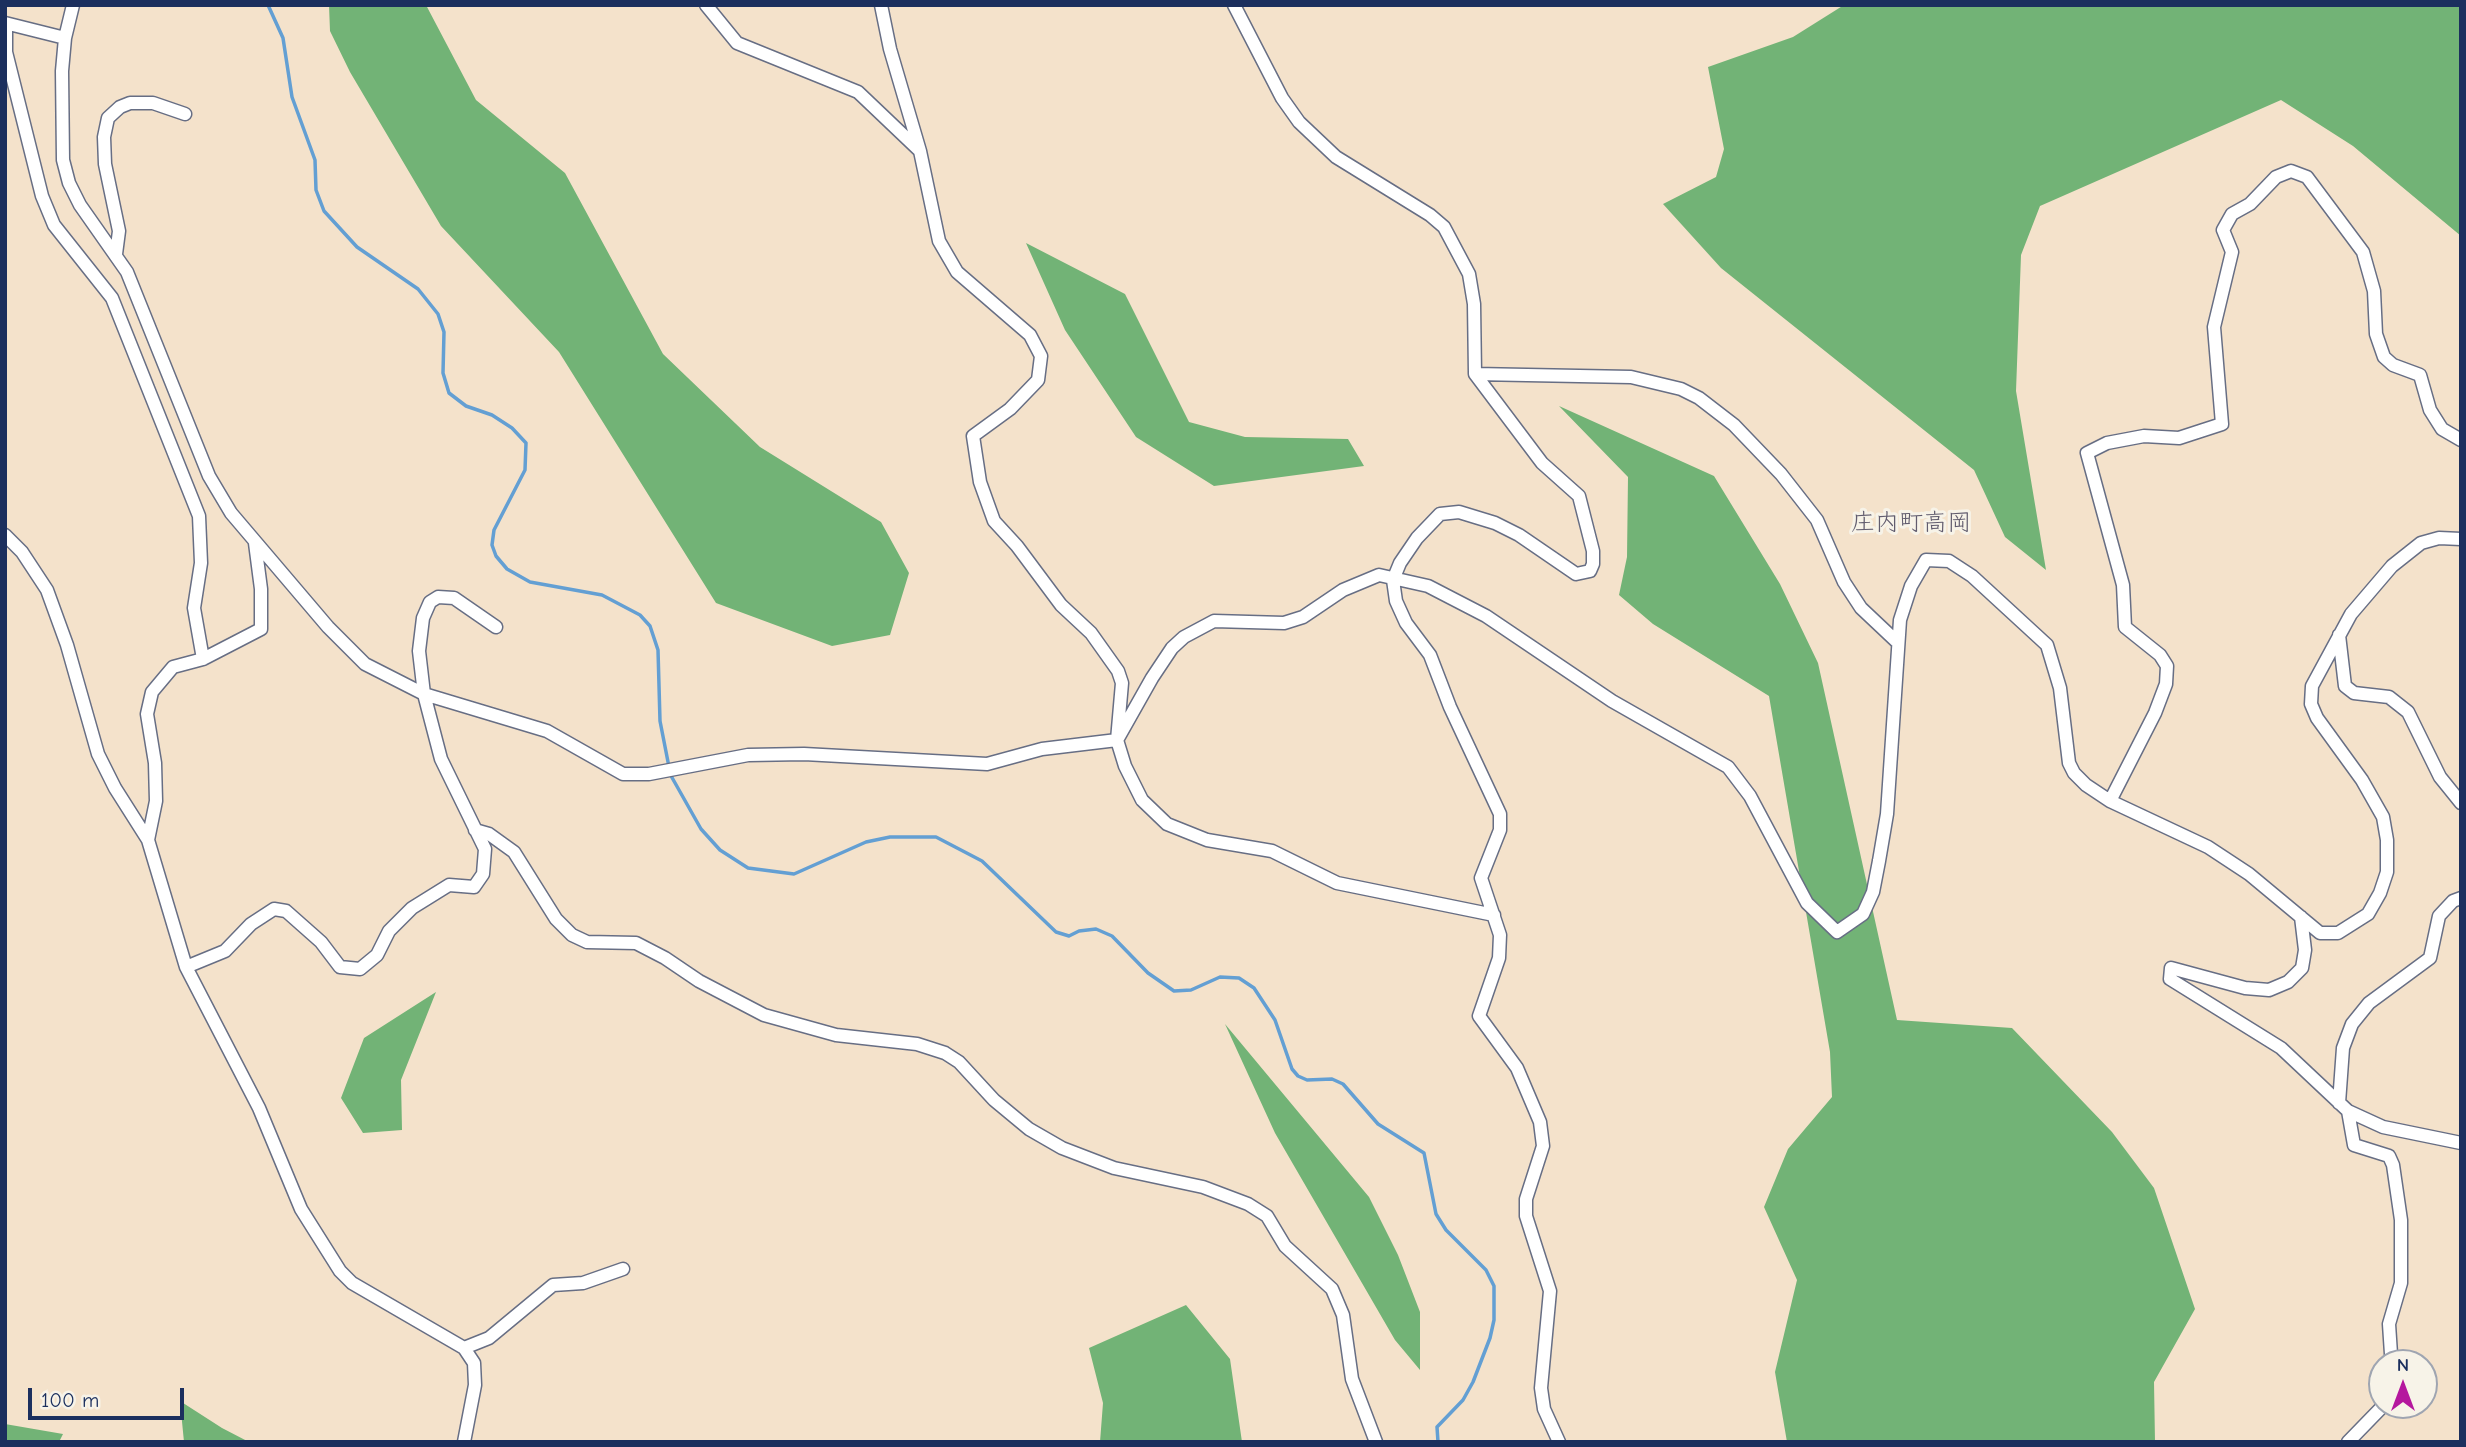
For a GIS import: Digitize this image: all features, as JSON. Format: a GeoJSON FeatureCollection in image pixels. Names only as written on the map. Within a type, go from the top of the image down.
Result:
{"type":"FeatureCollection","features":[{"type":"Feature","properties":{"kind":"street"},"geometry":{"type":"LineString","coordinates":[[73,5],[65,38],[62,71],[63,160],[80,205],[127,272],[209,476],[255,543],[365,664],[424,694],[547,731],[623,774],[649,774],[748,755],[804,754],[987,764],[1042,749],[1117,740]]}},
{"type":"Feature","properties":{"kind":"street"},"geometry":{"type":"LineString","coordinates":[[706,5],[737,43],[858,92],[920,151]]}},
{"type":"Feature","properties":{"kind":"street"},"geometry":{"type":"LineString","coordinates":[[881,5],[890,48],[920,151],[939,241],[957,272],[1030,335],[1041,356],[1038,380],[1010,408],[973,436],[980,482],[994,521],[1017,546],[1062,606],[1091,633],[1118,671],[1122,683],[1117,740],[1125,766],[1142,800],[1167,824],[1207,840],[1272,851],[1337,883],[1494,915]]}},
{"type":"Feature","properties":{"kind":"street"},"geometry":{"type":"LineString","coordinates":[[1234,5],[1282,99],[1298,122],[1336,157],[1430,215],[1444,227],[1459,252],[1471,284],[1474,304],[1475,374],[1542,463],[1579,496],[1593,551],[1590,571],[1576,574],[1519,535],[1459,512],[1440,514],[1430,522],[1400,563],[1392,580],[1396,601],[1406,623],[1430,655],[1450,707],[1500,814],[1500,830],[1481,878],[1500,935],[1499,958],[1479,1016],[1517,1068],[1540,1122],[1543,1146],[1526,1199],[1526,1216],[1550,1291],[1541,1388],[1544,1409],[1559,1442]]}},
{"type":"Feature","properties":{"kind":"street"},"geometry":{"type":"LineString","coordinates":[[65,38],[5,24],[6,52],[42,196],[54,225],[112,298],[200,516],[201,563],[194,608],[203,659]]}},
{"type":"Feature","properties":{"kind":"street"},"geometry":{"type":"LineString","coordinates":[[116,254],[119,231],[104,150],[108,118],[120,107],[130,103],[153,103],[185,114]]}},
{"type":"Feature","properties":{"kind":"street"},"geometry":{"type":"LineString","coordinates":[[2110,801],[2155,713],[2166,684],[2167,666],[2160,655],[2125,627],[2123,585],[2087,453],[2107,443],[2144,436],[2179,438],[2222,424],[2214,327],[2232,253],[2223,230],[2232,214],[2250,204],[2276,177],[2291,171],[2307,177],[2363,252],[2374,291],[2376,334],[2384,357],[2393,365],[2420,374],[2430,410],[2442,429],[2461,440]]}},
{"type":"Feature","properties":{"kind":"street"},"geometry":{"type":"LineString","coordinates":[[1475,374],[1631,377],[1681,388],[1699,398],[1734,425],[1781,474],[1817,520],[1844,582],[1861,608],[1896,641]]}},
{"type":"Feature","properties":{"kind":"street"},"geometry":{"type":"LineString","coordinates":[[5,535],[22,552],[47,590],[67,645],[98,754],[115,788],[148,840],[186,967],[259,1108],[301,1209],[340,1272],[352,1283],[464,1348],[474,1363],[475,1385],[464,1442]]}},
{"type":"Feature","properties":{"kind":"street"},"geometry":{"type":"LineString","coordinates":[[1117,740],[1172,648],[1184,637],[1214,621],[1283,623],[1303,617],[1360,582],[1379,575],[1427,586],[1486,615],[1612,701],[1728,766],[1750,796],[1807,903],[1838,932],[1863,914],[1873,892],[1880,861],[1887,814],[1896,641],[1911,586],[1926,559],[1949,561],[1972,576],[2048,645],[2060,688],[2069,763],[2074,773],[2086,785],[2110,801],[2208,847],[2249,874],[2320,933],[2345,931],[2368,914],[2386,872],[2387,840],[2383,817],[2311,704],[2312,687],[2351,614],[2392,566],[2421,543],[2439,538],[2461,539]]}},
{"type":"Feature","properties":{"kind":"street"},"geometry":{"type":"LineString","coordinates":[[148,840],[156,801],[147,714],[152,692],[173,667],[203,659],[261,629],[261,589],[255,543]]}},
{"type":"Feature","properties":{"kind":"street"},"geometry":{"type":"LineString","coordinates":[[186,967],[225,951],[251,924],[274,909],[286,911],[321,942],[340,967],[360,969],[377,955],[389,931],[412,908],[449,885],[474,887],[484,874],[485,849],[442,759],[424,694],[419,651],[423,618],[430,602],[438,597],[454,598],[496,627]]}},
{"type":"Feature","properties":{"kind":"street"},"geometry":{"type":"LineString","coordinates":[[2339,635],[2345,686],[2354,693],[2389,696],[2408,712],[2440,777],[2461,803]]}},
{"type":"Feature","properties":{"kind":"street"},"geometry":{"type":"LineString","coordinates":[[475,830],[489,834],[514,852],[556,919],[572,935],[587,942],[636,943],[665,958],[699,981],[764,1015],[835,1035],[917,1044],[944,1053],[959,1062],[994,1100],[1020,1122],[1062,1148],[1114,1168],[1203,1187],[1248,1204],[1267,1216],[1285,1246],[1332,1289],[1343,1315],[1352,1379],[1376,1442]]}},
{"type":"Feature","properties":{"kind":"street"},"geometry":{"type":"LineString","coordinates":[[2391,1349],[2389,1324],[2401,1283],[2401,1220],[2393,1165],[2389,1156],[2354,1145],[2343,1107],[2343,1048],[2351,1024],[2369,1003],[2430,958],[2439,916],[2453,901],[2461,898]]}},
{"type":"Feature","properties":{"kind":"street"},"geometry":{"type":"LineString","coordinates":[[2301,917],[2305,950],[2302,968],[2288,982],[2269,990],[2245,988],[2171,968],[2170,979],[2281,1048],[2343,1107],[2383,1127],[2461,1143]]}},
{"type":"Feature","properties":{"kind":"street"},"geometry":{"type":"LineString","coordinates":[[464,1348],[489,1338],[553,1285],[583,1283],[623,1269]]}},
{"type":"Feature","properties":{"kind":"street"},"geometry":{"type":"LineString","coordinates":[[2348,1442],[2370,1419]]}},
{"type":"Feature","properties":{"kind":"green space"},"geometry":{"type":"Polygon","coordinates":[[[329,5],[426,5],[476,100],[565,173],[663,354],[760,447],[881,522],[909,573],[890,635],[832,646],[716,603],[559,352],[441,226],[350,72],[330,31],[329,5]]]}},
{"type":"Feature","properties":{"kind":"green space"},"geometry":{"type":"Polygon","coordinates":[[[1844,5],[2461,5],[2461,236],[2353,146],[2281,100],[2040,206],[2021,255],[2016,391],[2046,570],[2005,537],[1974,470],[1721,268],[1663,204],[1716,177],[1724,149],[1708,67],[1793,37],[1844,5]]]}},
{"type":"Feature","properties":{"kind":"green space"},"geometry":{"type":"Polygon","coordinates":[[[1026,243],[1125,294],[1189,422],[1245,437],[1348,439],[1364,466],[1214,486],[1136,437],[1065,330],[1026,243]]]}},
{"type":"Feature","properties":{"kind":"green space"},"geometry":{"type":"Polygon","coordinates":[[[1559,406],[1714,476],[1780,584],[1818,663],[1897,1020],[2012,1028],[2112,1132],[2154,1188],[2195,1309],[2154,1382],[2155,1442],[1787,1442],[1775,1372],[1797,1280],[1764,1207],[1788,1149],[1832,1097],[1830,1052],[1769,696],[1653,624],[1619,595],[1627,557],[1628,477],[1559,406]]]}},
{"type":"Feature","properties":{"kind":"green space"},"geometry":{"type":"Polygon","coordinates":[[[436,992],[401,1080],[402,1130],[363,1133],[341,1098],[364,1038],[436,992]]]}},
{"type":"Feature","properties":{"kind":"green space"},"geometry":{"type":"Polygon","coordinates":[[[1225,1024],[1369,1197],[1398,1255],[1420,1312],[1420,1370],[1395,1340],[1275,1133],[1225,1024]]]}},
{"type":"Feature","properties":{"kind":"green space"},"geometry":{"type":"Polygon","coordinates":[[[1186,1305],[1230,1359],[1242,1442],[1100,1442],[1103,1403],[1089,1348],[1186,1305]]]}},
{"type":"Feature","properties":{"kind":"green space"},"geometry":{"type":"Polygon","coordinates":[[[180,1401],[222,1428],[249,1442],[184,1442],[180,1401]]]}},
{"type":"Feature","properties":{"kind":"green space"},"geometry":{"type":"Polygon","coordinates":[[[5,1424],[63,1434],[59,1442],[5,1442],[5,1424]]]}},
{"type":"Feature","properties":{"kind":"waterway"},"geometry":{"type":"LineString","coordinates":[[268,5],[283,38],[292,97],[315,160],[316,190],[324,211],[357,247],[418,289],[438,314],[444,332],[443,373],[449,393],[466,406],[492,415],[512,428],[526,443],[525,470],[494,530],[492,545],[496,556],[507,569],[530,582],[602,595],[640,615],[650,626],[658,650],[660,721],[669,767]]}},
{"type":"Feature","properties":{"kind":"waterway"},"geometry":{"type":"LineString","coordinates":[[670,774],[701,829],[720,850],[748,868],[794,874],[866,842],[890,837],[936,837],[982,861],[1056,932],[1069,936],[1079,931],[1096,929],[1112,936],[1148,973],[1174,991],[1191,990],[1220,977],[1239,978],[1254,988],[1275,1020],[1292,1069],[1298,1076],[1307,1080],[1332,1079],[1343,1084],[1378,1124],[1424,1153],[1436,1214],[1446,1230],[1486,1270],[1494,1286],[1494,1320],[1490,1338],[1463,1400],[1437,1427],[1438,1442]]}},
{"type":"Feature","properties":{"kind":"district","name":"庄内町高岡"},"geometry":{"type":"Point","coordinates":[1911,523]}}]}
